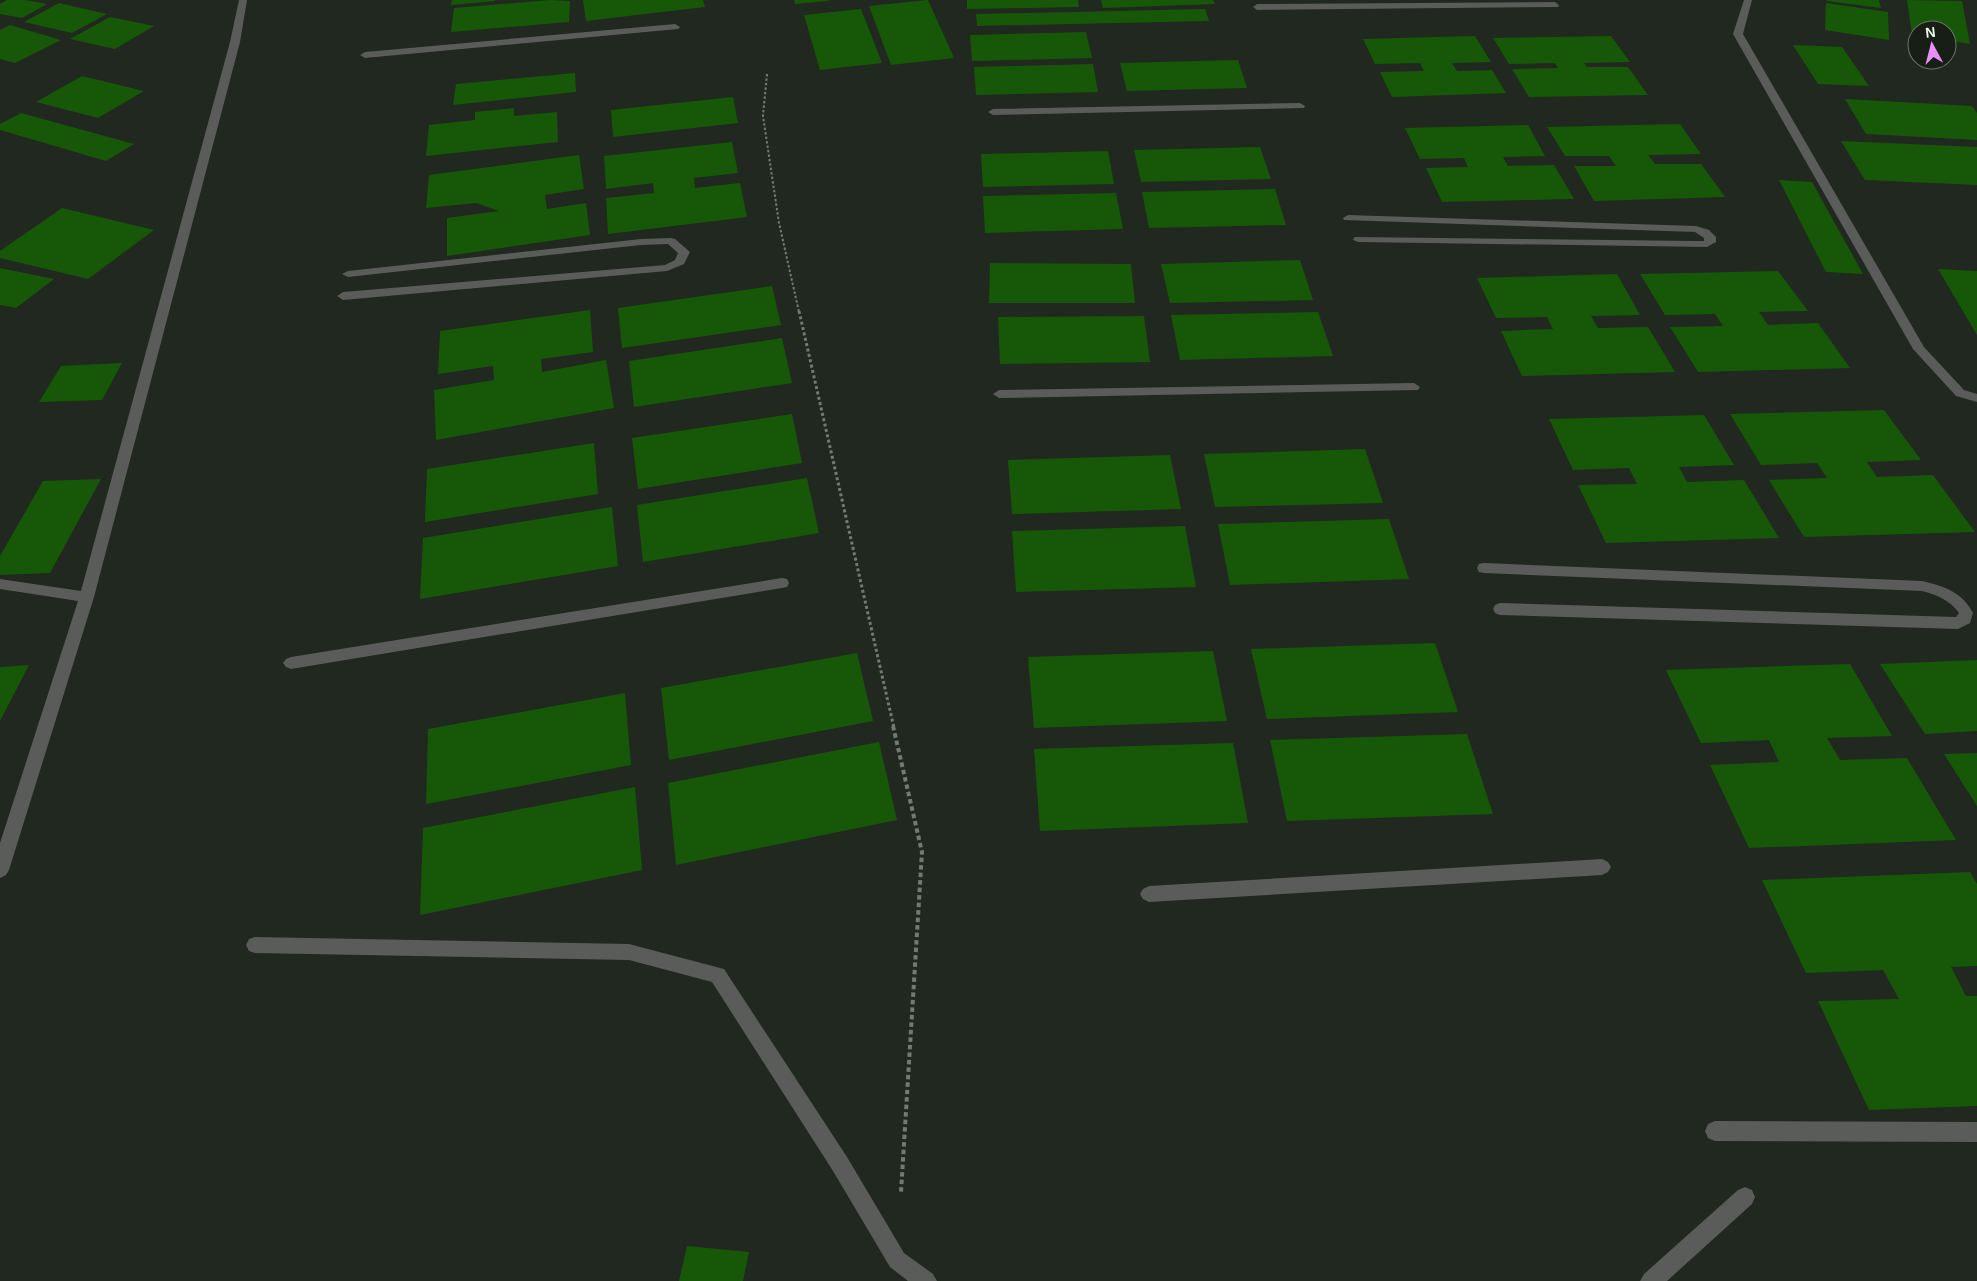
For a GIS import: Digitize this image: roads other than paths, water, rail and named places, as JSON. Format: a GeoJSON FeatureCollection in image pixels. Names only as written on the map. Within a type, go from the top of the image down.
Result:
{"type":"FeatureCollection","features":[{"type":"Feature","properties":{"kind":"street"},"geometry":{"type":"LineString","coordinates":[[0,870],[87,598],[236,42],[243,0]]}},
{"type":"Feature","properties":{"kind":"street"},"geometry":{"type":"LineString","coordinates":[[1748,0],[1738,34],[1919,349],[1960,394],[1977,398]]}},
{"type":"Feature","properties":{"kind":"street"},"geometry":{"type":"LineString","coordinates":[[1257,7],[1555,5]]}},
{"type":"Feature","properties":{"kind":"street"},"geometry":{"type":"LineString","coordinates":[[366,55],[675,27]]}},
{"type":"Feature","properties":{"kind":"street"},"geometry":{"type":"LineString","coordinates":[[993,112],[1300,106]]}},
{"type":"Feature","properties":{"kind":"street"},"geometry":{"type":"LineString","coordinates":[[1348,218],[1696,229],[1705,232],[1710,237],[1710,242],[1696,244],[1359,239]]}},
{"type":"Feature","properties":{"kind":"street"},"geometry":{"type":"LineString","coordinates":[[343,296],[667,268],[680,262],[684,252],[671,241],[641,242],[348,274]]}},
{"type":"Feature","properties":{"kind":"street"},"geometry":{"type":"LineString","coordinates":[[999,394],[1414,387]]}},
{"type":"Feature","properties":{"kind":"street"},"geometry":{"type":"LineString","coordinates":[[1484,568],[1922,586],[1949,595],[1958,601],[1966,613],[1966,619],[1958,623],[1500,609]]}},
{"type":"Feature","properties":{"kind":"street"},"geometry":{"type":"LineString","coordinates":[[291,663],[782,583]]}},
{"type":"Feature","properties":{"kind":"street"},"geometry":{"type":"LineString","coordinates":[[0,584],[87,598]]}},
{"type":"Feature","properties":{"kind":"street"},"geometry":{"type":"LineString","coordinates":[[1149,894],[1602,867]]}},
{"type":"Feature","properties":{"kind":"street"},"geometry":{"type":"LineString","coordinates":[[255,945],[629,952],[718,975],[840,1164],[897,1260],[926,1281]]}},
{"type":"Feature","properties":{"kind":"street"},"geometry":{"type":"LineString","coordinates":[[1715,1131],[1977,1132]]}},
{"type":"Feature","properties":{"kind":"street"},"geometry":{"type":"LineString","coordinates":[[1651,1281],[1745,1197]]}}]}
